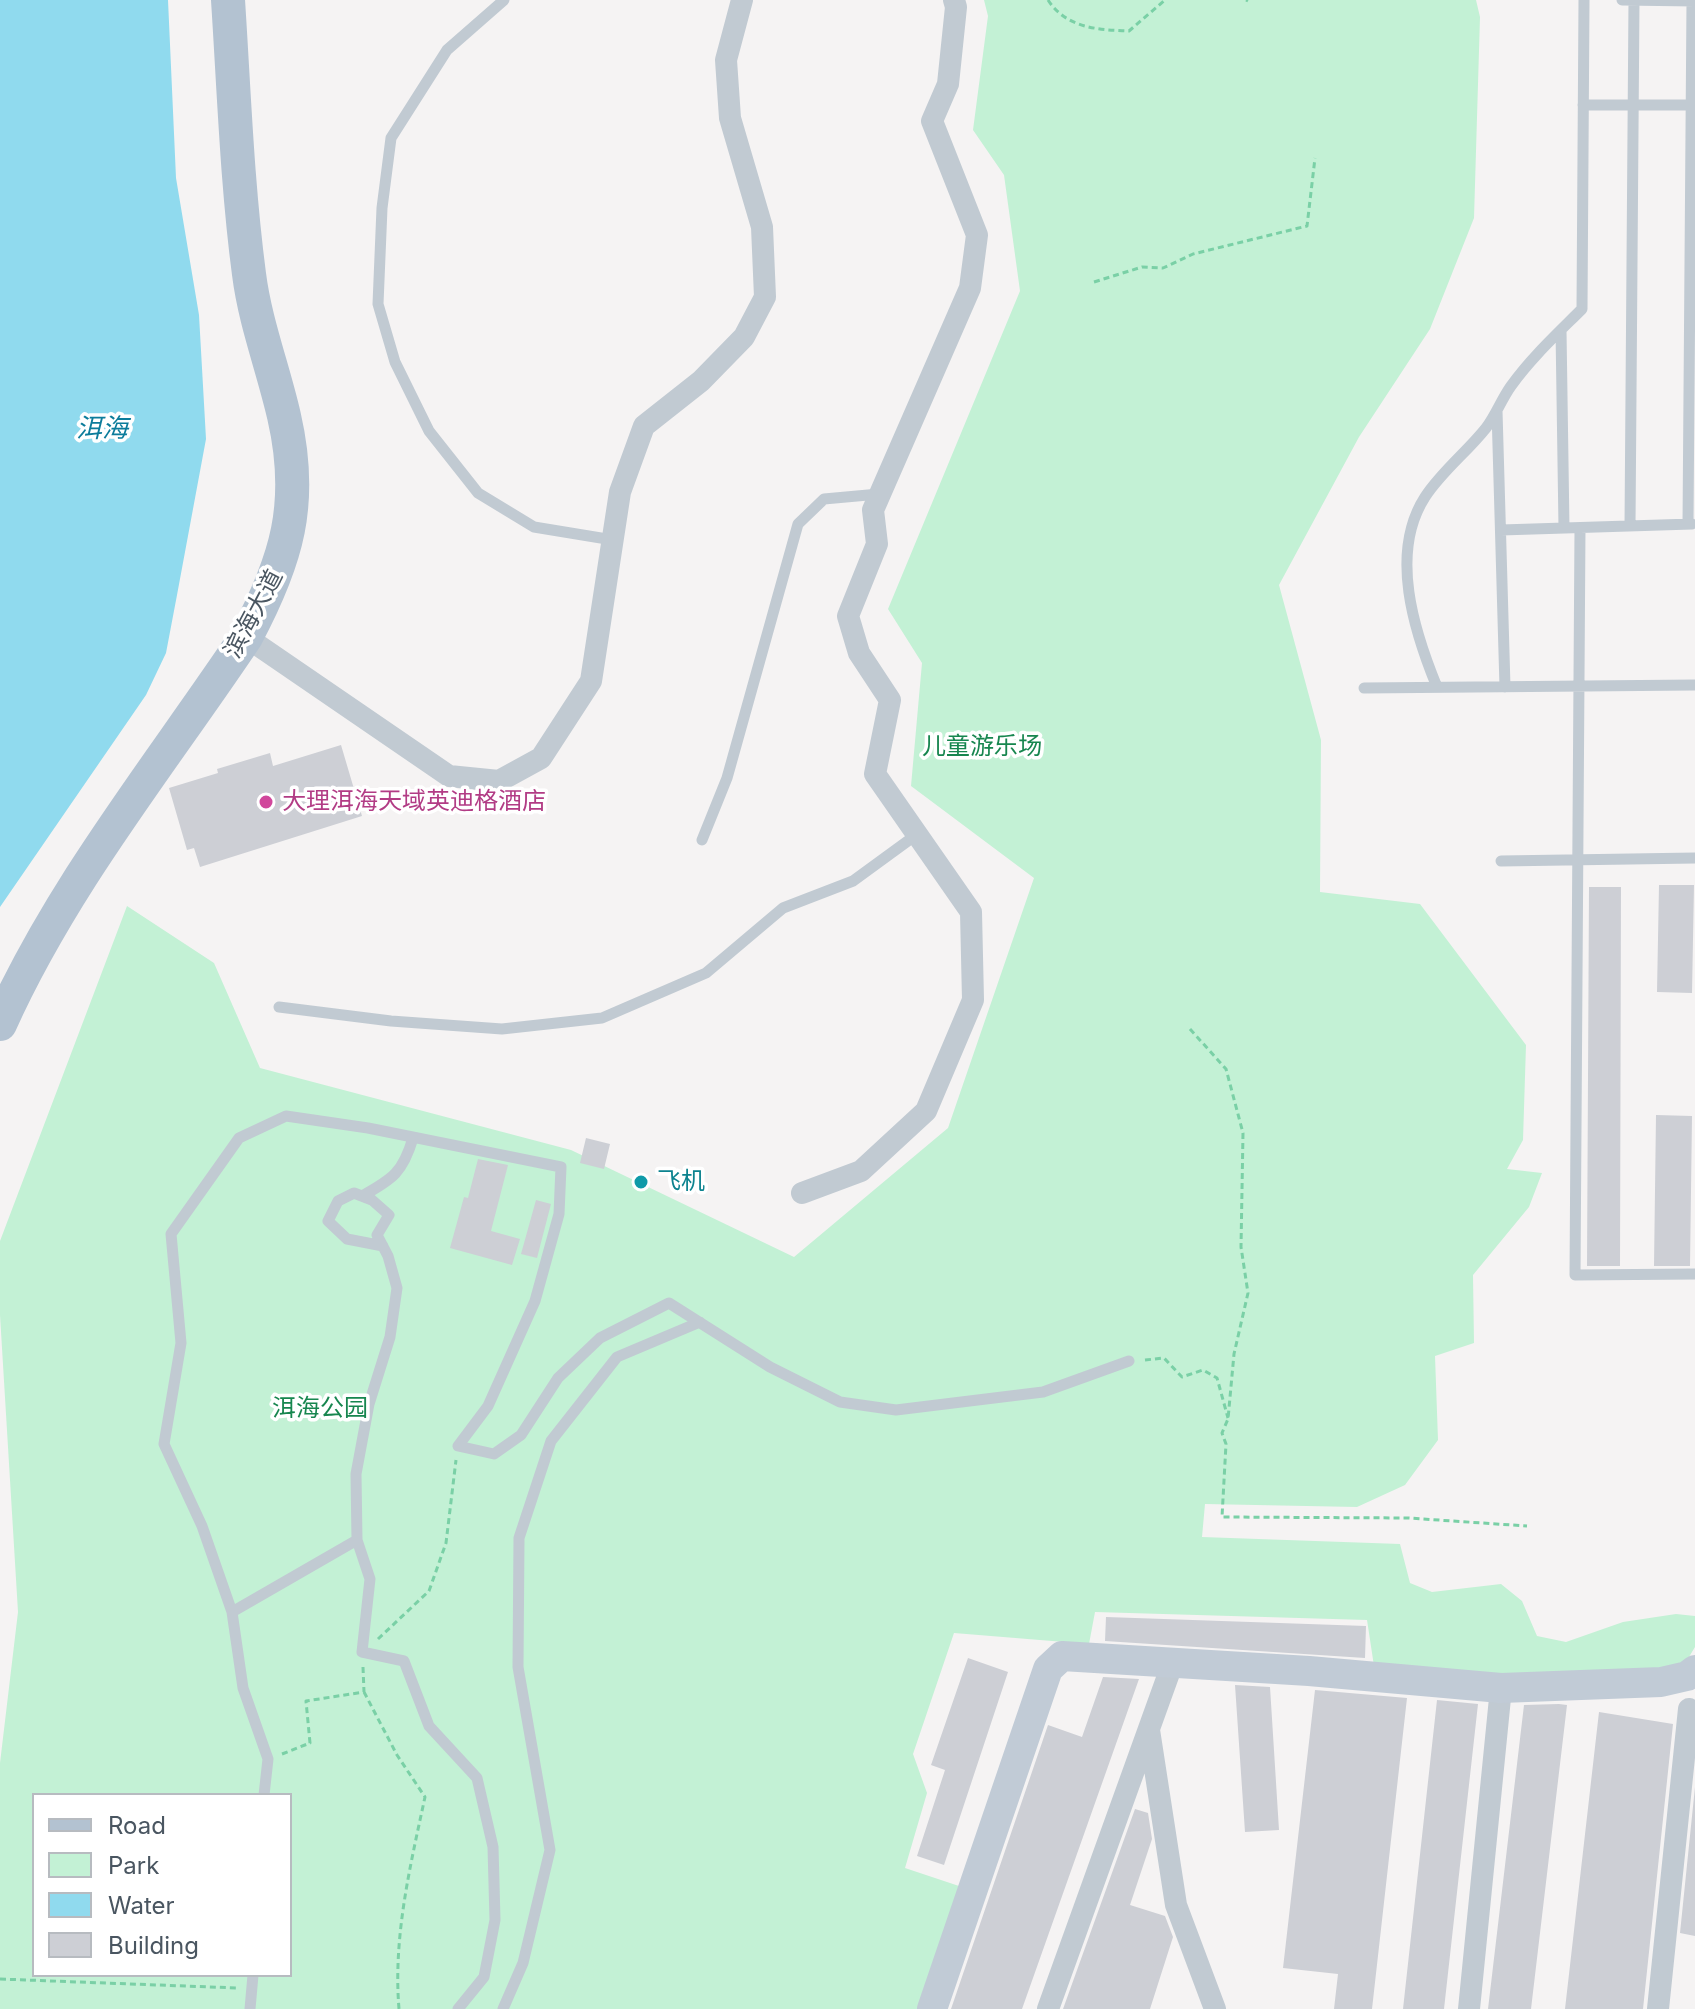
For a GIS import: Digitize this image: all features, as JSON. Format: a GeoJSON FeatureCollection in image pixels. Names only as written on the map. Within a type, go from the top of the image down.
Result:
{"type":"FeatureCollection","features":[{"type":"Feature","properties":{"kind":"main road","name":"滨海大道"},"geometry":{"type":"LineString","coordinates":[[0,1024],[39,946],[93,856],[246,637],[277,576],[290,524],[293,495],[284,416],[261,336],[249,278],[228,0]]}},
{"type":"Feature","properties":{"kind":"street"},"geometry":{"type":"LineString","coordinates":[[246,637],[449,776],[499,781],[541,758],[591,681],[620,492],[644,426],[701,381],[744,337],[765,297],[762,227],[730,118],[726,60],[742,0]]}},
{"type":"Feature","properties":{"kind":"street"},"geometry":{"type":"LineString","coordinates":[[802,1193],[861,1171],[926,1111],[973,1000],[971,912],[875,774],[890,700],[859,653],[848,616],[877,544],[873,510],[970,288],[977,235],[932,121],[948,84],[956,7],[954,0]]}},
{"type":"Feature","properties":{"kind":"street"},"geometry":{"type":"LineString","coordinates":[[932,2009],[1048,1669],[1062,1656],[1309,1671],[1501,1688],[1661,1682],[1687,1676],[1695,1670]]}},
{"type":"Feature","properties":{"kind":"street"},"geometry":{"type":"LineString","coordinates":[[1048,2009],[1173,1662]]}},
{"type":"Feature","properties":{"kind":"street"},"geometry":{"type":"LineString","coordinates":[[1469,2009],[1501,1688]]}},
{"type":"Feature","properties":{"kind":"street"},"geometry":{"type":"LineString","coordinates":[[1658,2009],[1689,1709]]}},
{"type":"Feature","properties":{"kind":"street"},"geometry":{"type":"LineString","coordinates":[[1148,1725],[1176,1905],[1215,2009]]}},
{"type":"Feature","properties":{"kind":"lane"},"geometry":{"type":"LineString","coordinates":[[504,0],[447,50],[391,138],[382,208],[378,304],[395,362],[429,431],[478,493],[534,527],[613,540]]}},
{"type":"Feature","properties":{"kind":"lane"},"geometry":{"type":"LineString","coordinates":[[1437,687],[1421,644],[1410,599],[1408,562],[1413,524],[1427,494],[1489,424],[1497,407],[1530,363],[1582,309],[1584,0]]}},
{"type":"Feature","properties":{"kind":"lane"},"geometry":{"type":"LineString","coordinates":[[1501,530],[1692,524],[1694,1],[1622,0]]}},
{"type":"Feature","properties":{"kind":"lane"},"geometry":{"type":"LineString","coordinates":[[1630,526],[1634,0]]}},
{"type":"Feature","properties":{"kind":"lane"},"geometry":{"type":"LineString","coordinates":[[1583,105],[1693,105]]}},
{"type":"Feature","properties":{"kind":"lane"},"geometry":{"type":"LineString","coordinates":[[1561,330],[1564,528]]}},
{"type":"Feature","properties":{"kind":"lane"},"geometry":{"type":"LineString","coordinates":[[1497,407],[1505,687]]}},
{"type":"Feature","properties":{"kind":"lane"},"geometry":{"type":"LineString","coordinates":[[702,840],[727,778],[798,524],[824,499],[880,494]]}},
{"type":"Feature","properties":{"kind":"lane"},"geometry":{"type":"LineString","coordinates":[[1580,528],[1575,1275],[1695,1274]]}},
{"type":"Feature","properties":{"kind":"lane"},"geometry":{"type":"LineString","coordinates":[[1364,688],[1695,685]]}},
{"type":"Feature","properties":{"kind":"lane"},"geometry":{"type":"LineString","coordinates":[[279,1007],[391,1021],[502,1029],[602,1018],[706,973],[783,908],[853,881],[916,835]]}},
{"type":"Feature","properties":{"kind":"lane"},"geometry":{"type":"LineString","coordinates":[[1501,861],[1695,858]]}},
{"type":"Feature","properties":{"kind":"lane"},"geometry":{"type":"LineString","coordinates":[[264,1793],[268,1759],[243,1688],[232,1612],[202,1526],[164,1444],[181,1343],[171,1234],[239,1138],[286,1116],[561,1167],[559,1214],[535,1301],[488,1406],[458,1446],[494,1454],[521,1435],[558,1378],[600,1338],[669,1303],[770,1367],[840,1402],[896,1410],[1043,1392],[1129,1361]]}},
{"type":"Feature","properties":{"kind":"lane"},"geometry":{"type":"LineString","coordinates":[[362,1196],[390,1181],[406,1162],[413,1138]]}},
{"type":"Feature","properties":{"kind":"lane"},"geometry":{"type":"LineString","coordinates":[[383,1246],[347,1239],[328,1221],[338,1201],[354,1193],[372,1200],[389,1215],[377,1235],[383,1246],[397,1288],[390,1337],[369,1404],[356,1474],[357,1540],[370,1579],[362,1652],[404,1661],[429,1726],[477,1778],[493,1847],[495,1920],[484,1977],[458,2009]]}},
{"type":"Feature","properties":{"kind":"lane"},"geometry":{"type":"LineString","coordinates":[[503,2009],[523,1963],[550,1850],[518,1667],[519,1538],[551,1441],[617,1357],[700,1322]]}},
{"type":"Feature","properties":{"kind":"lane"},"geometry":{"type":"LineString","coordinates":[[232,1612],[357,1540]]}},
{"type":"Feature","properties":{"kind":"lane"},"geometry":{"type":"LineString","coordinates":[[250,2009],[253,1977]]}},
{"type":"Feature","properties":{"kind":"path"},"geometry":{"type":"LineString","coordinates":[[1048,0],[1067,20],[1096,30],[1129,31],[1165,0]]}},
{"type":"Feature","properties":{"kind":"path"},"geometry":{"type":"LineString","coordinates":[[1094,282],[1142,267],[1163,268],[1193,254],[1307,226],[1315,158]]}},
{"type":"Feature","properties":{"kind":"path"},"geometry":{"type":"LineString","coordinates":[[1190,1029],[1226,1069],[1243,1133],[1241,1247],[1248,1293],[1234,1354],[1228,1419],[1222,1433],[1226,1444],[1222,1517],[1408,1518],[1527,1526]]}},
{"type":"Feature","properties":{"kind":"path"},"geometry":{"type":"LineString","coordinates":[[1129,1361],[1164,1358],[1182,1377],[1203,1370],[1217,1378],[1228,1419]]}},
{"type":"Feature","properties":{"kind":"path"},"geometry":{"type":"LineString","coordinates":[[399,2009],[396,1970],[404,1895],[425,1797],[397,1755],[364,1692],[362,1652],[429,1591],[446,1543],[458,1446]]}},
{"type":"Feature","properties":{"kind":"path"},"geometry":{"type":"LineString","coordinates":[[268,1759],[310,1743],[306,1701],[364,1692]]}},
{"type":"Feature","properties":{"kind":"path"},"geometry":{"type":"LineString","coordinates":[[0,1979],[253,1989]]}},
{"type":"Feature","properties":{"kind":"green space","name":"洱海公园"},"geometry":{"type":"Polygon","coordinates":[[[984,0],[1476,0],[1480,17],[1474,218],[1430,329],[1359,437],[1279,585],[1321,740],[1320,892],[1420,904],[1526,1045],[1523,1140],[1507,1169],[1542,1173],[1529,1207],[1473,1275],[1474,1343],[1435,1356],[1438,1440],[1405,1485],[1357,1507],[1205,1504],[1202,1537],[1400,1544],[1410,1583],[1432,1592],[1501,1584],[1522,1601],[1537,1636],[1566,1642],[1623,1622],[1676,1614],[1695,1616],[1695,1647],[1669,1690],[1374,1666],[1367,1620],[1095,1612],[1089,1644],[954,1633],[913,1754],[927,1793],[905,1868],[962,1887],[926,2009],[0,2009],[0,1763],[18,1612],[0,1315],[0,1241],[127,906],[214,963],[260,1068],[571,1150],[794,1257],[948,1128],[1034,878],[911,786],[922,663],[888,609],[1020,291],[1004,175],[973,130],[988,16],[984,0]]]}},
{"type":"Feature","properties":{"kind":"water","name":"洱海"},"geometry":{"type":"Polygon","coordinates":[[[0,0],[168,0],[176,178],[199,315],[206,439],[166,653],[146,695],[0,907],[0,0]]]}},
{"type":"Feature","properties":{"kind":"building","name":"大理洱海天域英迪格酒店"},"geometry":{"type":"Polygon","coordinates":[[[341,745],[362,816],[200,867],[194,848],[187,850],[169,788],[270,753],[273,766],[341,745]]]}},
{"type":"Feature","properties":{"kind":"building"},"geometry":{"type":"Polygon","coordinates":[[[1659,885],[1694,885],[1692,993],[1657,992],[1659,885]]]}},
{"type":"Feature","properties":{"kind":"building"},"geometry":{"type":"Polygon","coordinates":[[[1589,887],[1621,887],[1620,1266],[1587,1266],[1589,887]]]}},
{"type":"Feature","properties":{"kind":"building"},"geometry":{"type":"Polygon","coordinates":[[[1656,1115],[1692,1116],[1690,1266],[1654,1266],[1656,1115]]]}},
{"type":"Feature","properties":{"kind":"building"},"geometry":{"type":"Polygon","coordinates":[[[586,1138],[610,1144],[604,1169],[580,1163],[586,1138]]]}},
{"type":"Feature","properties":{"kind":"building"},"geometry":{"type":"Polygon","coordinates":[[[478,1159],[508,1165],[491,1231],[520,1239],[512,1265],[450,1248],[478,1159]]]}},
{"type":"Feature","properties":{"kind":"building"},"geometry":{"type":"Polygon","coordinates":[[[536,1200],[551,1204],[537,1258],[521,1254],[536,1200]]]}},
{"type":"Feature","properties":{"kind":"building"},"geometry":{"type":"Polygon","coordinates":[[[1106,1617],[1366,1626],[1365,1658],[1105,1641],[1106,1617]]]}},
{"type":"Feature","properties":{"kind":"building"},"geometry":{"type":"Polygon","coordinates":[[[968,1658],[1008,1672],[944,1865],[917,1856],[945,1770],[931,1765],[968,1658]]]}},
{"type":"Feature","properties":{"kind":"building"},"geometry":{"type":"Polygon","coordinates":[[[1103,1677],[1139,1679],[1022,2009],[951,2009],[1048,1725],[1082,1737],[1103,1677]]]}},
{"type":"Feature","properties":{"kind":"building"},"geometry":{"type":"Polygon","coordinates":[[[1235,1685],[1270,1687],[1279,1830],[1245,1832],[1235,1685]]]}},
{"type":"Feature","properties":{"kind":"building"},"geometry":{"type":"Polygon","coordinates":[[[1315,1690],[1407,1698],[1372,2009],[1334,2009],[1338,1974],[1283,1968],[1315,1690]]]}},
{"type":"Feature","properties":{"kind":"building"},"geometry":{"type":"Polygon","coordinates":[[[1437,1700],[1478,1704],[1444,2009],[1403,2009],[1437,1700]]]}},
{"type":"Feature","properties":{"kind":"building"},"geometry":{"type":"Polygon","coordinates":[[[1524,1705],[1567,1705],[1531,2009],[1488,2009],[1524,1705]]]}},
{"type":"Feature","properties":{"kind":"building"},"geometry":{"type":"Polygon","coordinates":[[[1599,1712],[1673,1724],[1643,2009],[1565,2009],[1599,1712]]]}},
{"type":"Feature","properties":{"kind":"building"},"geometry":{"type":"Polygon","coordinates":[[[1695,1787],[1695,1936],[1680,1933],[1695,1787]]]}},
{"type":"Feature","properties":{"kind":"building"},"geometry":{"type":"Polygon","coordinates":[[[1135,1809],[1148,1813],[1152,1839],[1130,1905],[1165,1916],[1173,1937],[1150,2009],[1063,2009],[1135,1809]]]}},
{"type":"Feature","properties":{"kind":"place","name":"大理洱海天域英迪格酒店"},"geometry":{"type":"Point","coordinates":[266,802]}},
{"type":"Feature","properties":{"kind":"place","name":"飞机"},"geometry":{"type":"Point","coordinates":[641,1182]}},
{"type":"Feature","properties":{"kind":"park label","name":"儿童游乐场"},"geometry":{"type":"Point","coordinates":[982,747]}}]}
